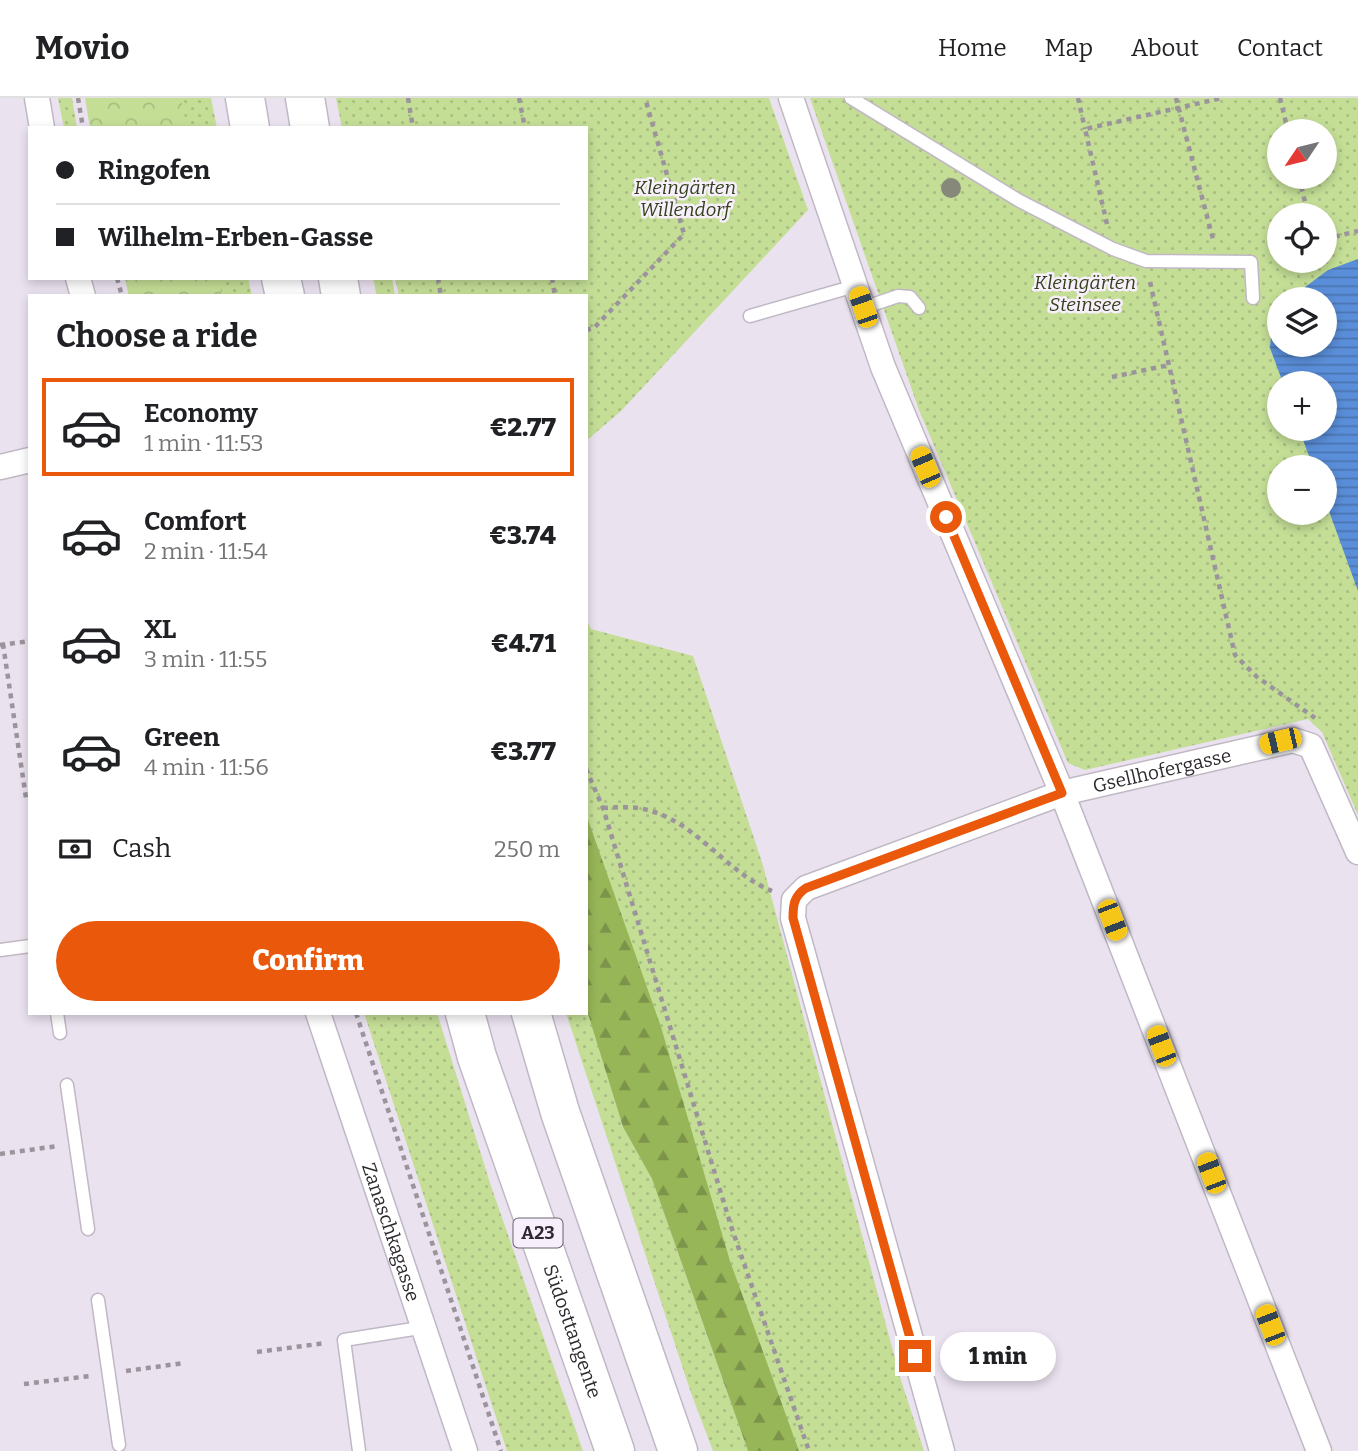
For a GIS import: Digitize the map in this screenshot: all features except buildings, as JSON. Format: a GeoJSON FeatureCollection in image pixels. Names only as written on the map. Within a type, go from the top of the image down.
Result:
{"type":"FeatureCollection","features":[{"type":"Feature","properties":{"kind":"highway"},"geometry":{"type":"LineString","coordinates":[[245,98],[250,126]]}},
{"type":"Feature","properties":{"kind":"highway"},"geometry":{"type":"LineString","coordinates":[[305,98],[310,126]]}},
{"type":"Feature","properties":{"kind":"highway","name":"Südosttangente"},"geometry":{"type":"LineString","coordinates":[[466,1015],[477,1057],[615,1451]]}},
{"type":"Feature","properties":{"kind":"highway"},"geometry":{"type":"LineString","coordinates":[[532,1015],[561,1112],[678,1451]]}},
{"type":"Feature","properties":{"kind":"street"},"geometry":{"type":"LineString","coordinates":[[37,98],[42,126]]}},
{"type":"Feature","properties":{"kind":"street"},"geometry":{"type":"LineString","coordinates":[[791,98],[883,367],[1062,793],[1320,1451]]}},
{"type":"Feature","properties":{"kind":"street"},"geometry":{"type":"LineString","coordinates":[[0,467],[28,460]]}},
{"type":"Feature","properties":{"kind":"street","name":"Gsellhofergasse"},"geometry":{"type":"LineString","coordinates":[[1062,793],[1280,741],[1303,741],[1311,746],[1358,852]]}},
{"type":"Feature","properties":{"kind":"street"},"geometry":{"type":"LineString","coordinates":[[942,1451],[793,918],[794,900],[806,888],[1062,793]]}},
{"type":"Feature","properties":{"kind":"street","name":"Zanaschkagasse"},"geometry":{"type":"LineString","coordinates":[[319,1015],[426,1327],[465,1451]]}},
{"type":"Feature","properties":{"kind":"lane"},"geometry":{"type":"LineString","coordinates":[[851,98],[1018,200],[1113,248],[1146,261],[1251,262],[1253,298]]}},
{"type":"Feature","properties":{"kind":"lane"},"geometry":{"type":"LineString","coordinates":[[750,316],[859,297],[911,297],[919,308]]}},
{"type":"Feature","properties":{"kind":"lane"},"geometry":{"type":"LineString","coordinates":[[0,950],[28,946]]}},
{"type":"Feature","properties":{"kind":"lane"},"geometry":{"type":"LineString","coordinates":[[57,1015],[60,1033]]}},
{"type":"Feature","properties":{"kind":"lane"},"geometry":{"type":"LineString","coordinates":[[67,1085],[88,1229]]}},
{"type":"Feature","properties":{"kind":"lane"},"geometry":{"type":"LineString","coordinates":[[97,1300],[118,1445]]}},
{"type":"Feature","properties":{"kind":"lane"},"geometry":{"type":"LineString","coordinates":[[359,1451],[344,1340],[426,1327]]}},
{"type":"Feature","properties":{"kind":"path"},"geometry":{"type":"LineString","coordinates":[[78,98],[83,126]]}},
{"type":"Feature","properties":{"kind":"path"},"geometry":{"type":"LineString","coordinates":[[408,98],[413,126]]}},
{"type":"Feature","properties":{"kind":"path"},"geometry":{"type":"LineString","coordinates":[[519,98],[524,126]]}},
{"type":"Feature","properties":{"kind":"path"},"geometry":{"type":"LineString","coordinates":[[588,330],[594,328],[684,234],[645,98]]}},
{"type":"Feature","properties":{"kind":"path"},"geometry":{"type":"LineString","coordinates":[[1078,98],[1113,248]]}},
{"type":"Feature","properties":{"kind":"path"},"geometry":{"type":"LineString","coordinates":[[1176,98],[1220,263]]}},
{"type":"Feature","properties":{"kind":"path"},"geometry":{"type":"LineString","coordinates":[[1085,129],[1222,98]]}},
{"type":"Feature","properties":{"kind":"path"},"geometry":{"type":"LineString","coordinates":[[1280,98],[1285,119]]}},
{"type":"Feature","properties":{"kind":"path"},"geometry":{"type":"LineString","coordinates":[[1337,236],[1358,231]]}},
{"type":"Feature","properties":{"kind":"path"},"geometry":{"type":"LineString","coordinates":[[1146,261],[1235,655],[1257,677],[1315,718],[1322,726]]}},
{"type":"Feature","properties":{"kind":"path"},"geometry":{"type":"LineString","coordinates":[[1112,377],[1169,364]]}},
{"type":"Feature","properties":{"kind":"path"},"geometry":{"type":"LineString","coordinates":[[26,798],[2,645],[28,641]]}},
{"type":"Feature","properties":{"kind":"path"},"geometry":{"type":"LineString","coordinates":[[588,774],[603,808],[731,1226],[809,1451]]}},
{"type":"Feature","properties":{"kind":"path"},"geometry":{"type":"LineString","coordinates":[[603,808],[634,807],[653,811],[698,836],[750,882],[794,900]]}},
{"type":"Feature","properties":{"kind":"path"},"geometry":{"type":"LineString","coordinates":[[357,1015],[501,1451]]}},
{"type":"Feature","properties":{"kind":"path"},"geometry":{"type":"LineString","coordinates":[[0,1154],[75,1143]]}},
{"type":"Feature","properties":{"kind":"path"},"geometry":{"type":"LineString","coordinates":[[257,1352],[344,1340]]}},
{"type":"Feature","properties":{"kind":"green space"},"geometry":{"type":"Polygon","coordinates":[[[58,98],[72,98],[77,126],[64,126],[58,98]]]}},
{"type":"Feature","properties":{"kind":"green space"},"geometry":{"type":"Polygon","coordinates":[[[85,98],[181,98],[187,126],[90,126],[85,98]]]}},
{"type":"Feature","properties":{"kind":"green space"},"geometry":{"type":"Polygon","coordinates":[[[86,98],[211,98],[217,126],[92,126],[86,98]]]}},
{"type":"Feature","properties":{"kind":"green space","name":"Kleingärten Willendorf"},"geometry":{"type":"Polygon","coordinates":[[[336,98],[769,98],[808,210],[621,411],[588,439],[588,294],[399,294],[395,280],[588,280],[588,126],[342,126],[336,98]]]}},
{"type":"Feature","properties":{"kind":"green space","name":"Kleingärten Steinsee"},"geometry":{"type":"Polygon","coordinates":[[[810,98],[1358,98],[1358,815],[1322,732],[1308,719],[1085,770],[1068,763],[919,410],[810,98]]]}},
{"type":"Feature","properties":{"kind":"green space"},"geometry":{"type":"Polygon","coordinates":[[[125,280],[248,280],[252,294],[129,294],[125,280]]]}},
{"type":"Feature","properties":{"kind":"green space"},"geometry":{"type":"Polygon","coordinates":[[[125,280],[218,280],[222,294],[129,294],[125,280]]]}},
{"type":"Feature","properties":{"kind":"green space"},"geometry":{"type":"Polygon","coordinates":[[[373,280],[392,280],[395,294],[377,294],[373,280]]]}},
{"type":"Feature","properties":{"kind":"green space"},"geometry":{"type":"Polygon","coordinates":[[[588,622],[591,629],[693,656],[762,862],[900,1377],[924,1451],[780,1451],[588,928],[588,622]]]}},
{"type":"Feature","properties":{"kind":"green space"},"geometry":{"type":"Polygon","coordinates":[[[588,820],[661,1027],[730,1261],[799,1451],[748,1451],[652,1179],[623,1127],[588,1014],[588,820]]]}},
{"type":"Feature","properties":{"kind":"green space"},"geometry":{"type":"Polygon","coordinates":[[[588,1013],[623,1127],[652,1179],[748,1451],[713,1451],[691,1393],[567,1015],[588,1013]]]}},
{"type":"Feature","properties":{"kind":"green space"},"geometry":{"type":"Polygon","coordinates":[[[365,1015],[438,1015],[490,1183],[583,1451],[507,1451],[365,1015]]]}},
{"type":"Feature","properties":{"kind":"water"},"geometry":{"type":"Polygon","coordinates":[[[1358,259],[1358,591],[1334,525],[1337,525],[1337,455],[1309,455],[1303,441],[1337,441],[1337,371],[1279,371],[1273,357],[1337,357],[1337,287],[1305,287],[1324,273],[1337,273],[1337,267],[1358,259]]]}},
{"type":"Feature","properties":{"kind":"route"},"geometry":{"type":"LineString","coordinates":[[915,1356],[793,918],[793,908],[799,892],[806,888],[1062,793],[946,517]]}}]}
